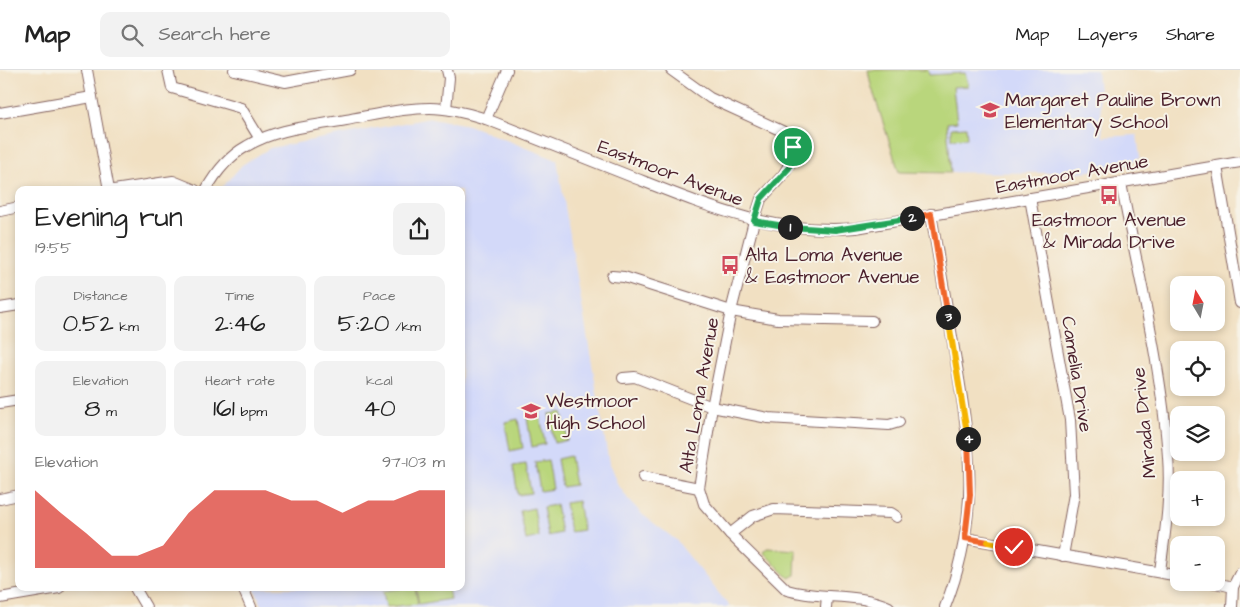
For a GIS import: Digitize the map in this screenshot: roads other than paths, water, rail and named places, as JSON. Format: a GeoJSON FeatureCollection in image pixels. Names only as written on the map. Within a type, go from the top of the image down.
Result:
{"type":"FeatureCollection","features":[{"type":"Feature","properties":{"kind":"street"},"geometry":{"type":"LineString","coordinates":[[87,70],[108,186]]}},
{"type":"Feature","properties":{"kind":"street"},"geometry":{"type":"LineString","coordinates":[[168,70],[172,88],[241,108],[260,139]]}},
{"type":"Feature","properties":{"kind":"street"},"geometry":{"type":"LineString","coordinates":[[234,70],[285,82],[350,70]]}},
{"type":"Feature","properties":{"kind":"street"},"geometry":{"type":"LineString","coordinates":[[446,109],[449,78],[447,70]]}},
{"type":"Feature","properties":{"kind":"street"},"geometry":{"type":"LineString","coordinates":[[486,119],[507,70]]}},
{"type":"Feature","properties":{"kind":"street","name":"Alta Loma Avenue"},"geometry":{"type":"LineString","coordinates":[[671,70],[717,102],[782,130],[791,140],[793,153],[789,168],[761,199],[731,311],[712,407],[699,488],[704,504],[730,534],[787,590],[826,602],[865,599],[889,607]]}},
{"type":"Feature","properties":{"kind":"street"},"geometry":{"type":"LineString","coordinates":[[0,114],[92,97]]}},
{"type":"Feature","properties":{"kind":"street","name":"Eastmoor Avenue"},"geometry":{"type":"LineString","coordinates":[[209,186],[226,162],[242,149],[260,139],[286,131],[394,111],[446,109],[486,119],[705,206],[754,221],[783,227],[835,230],[1240,162]]}},
{"type":"Feature","properties":{"kind":"street"},"geometry":{"type":"LineString","coordinates":[[1217,166],[1240,303]]}},
{"type":"Feature","properties":{"kind":"street"},"geometry":{"type":"LineString","coordinates":[[140,186],[173,181],[185,186]]}},
{"type":"Feature","properties":{"kind":"street","name":"Mirada Drive"},"geometry":{"type":"LineString","coordinates":[[1122,183],[1162,403],[1168,459],[1167,519],[1160,571]]}},
{"type":"Feature","properties":{"kind":"street","name":"Camelia Drive"},"geometry":{"type":"LineString","coordinates":[[1030,198],[1070,420],[1074,494],[1063,556]]}},
{"type":"Feature","properties":{"kind":"street"},"geometry":{"type":"LineString","coordinates":[[0,211],[15,208]]}},
{"type":"Feature","properties":{"kind":"street"},"geometry":{"type":"LineString","coordinates":[[931,214],[969,448],[970,495],[965,538],[954,586],[946,607]]}},
{"type":"Feature","properties":{"kind":"street"},"geometry":{"type":"LineString","coordinates":[[612,276],[731,311],[778,319],[872,322]]}},
{"type":"Feature","properties":{"kind":"street"},"geometry":{"type":"LineString","coordinates":[[0,308],[15,306]]}},
{"type":"Feature","properties":{"kind":"street"},"geometry":{"type":"LineString","coordinates":[[623,378],[635,377],[712,407],[768,418],[889,425],[899,422]]}},
{"type":"Feature","properties":{"kind":"street"},"geometry":{"type":"LineString","coordinates":[[0,404],[15,401]]}},
{"type":"Feature","properties":{"kind":"street"},"geometry":{"type":"LineString","coordinates":[[643,477],[699,488]]}},
{"type":"Feature","properties":{"kind":"street"},"geometry":{"type":"LineString","coordinates":[[0,499],[15,497]]}},
{"type":"Feature","properties":{"kind":"street"},"geometry":{"type":"LineString","coordinates":[[730,534],[753,516],[774,509],[890,513],[897,517]]}},
{"type":"Feature","properties":{"kind":"street"},"geometry":{"type":"LineString","coordinates":[[965,538],[1170,574]]}},
{"type":"Feature","properties":{"kind":"street"},"geometry":{"type":"LineString","coordinates":[[1232,607],[1233,587],[1240,573]]}},
{"type":"Feature","properties":{"kind":"street"},"geometry":{"type":"LineString","coordinates":[[1225,585],[1233,587]]}},
{"type":"Feature","properties":{"kind":"street"},"geometry":{"type":"LineString","coordinates":[[0,598],[42,591]]}},
{"type":"Feature","properties":{"kind":"street"},"geometry":{"type":"LineString","coordinates":[[137,591],[146,607]]}},
{"type":"Feature","properties":{"kind":"street"},"geometry":{"type":"LineString","coordinates":[[244,591],[251,607]]}},
{"type":"Feature","properties":{"kind":"place","name":"Margaret Pauline Brown Elementary School"},"geometry":{"type":"Point","coordinates":[990,110]}},
{"type":"Feature","properties":{"kind":"place","name":"Eastmoor Avenue & Mirada Drive"},"geometry":{"type":"Point","coordinates":[1109,195]}},
{"type":"Feature","properties":{"kind":"place","name":"Alta Loma Avenue & Eastmoor Avenue"},"geometry":{"type":"Point","coordinates":[730,265]}},
{"type":"Feature","properties":{"kind":"place","name":"Westmoor High School"},"geometry":{"type":"Point","coordinates":[531,411]}}]}
